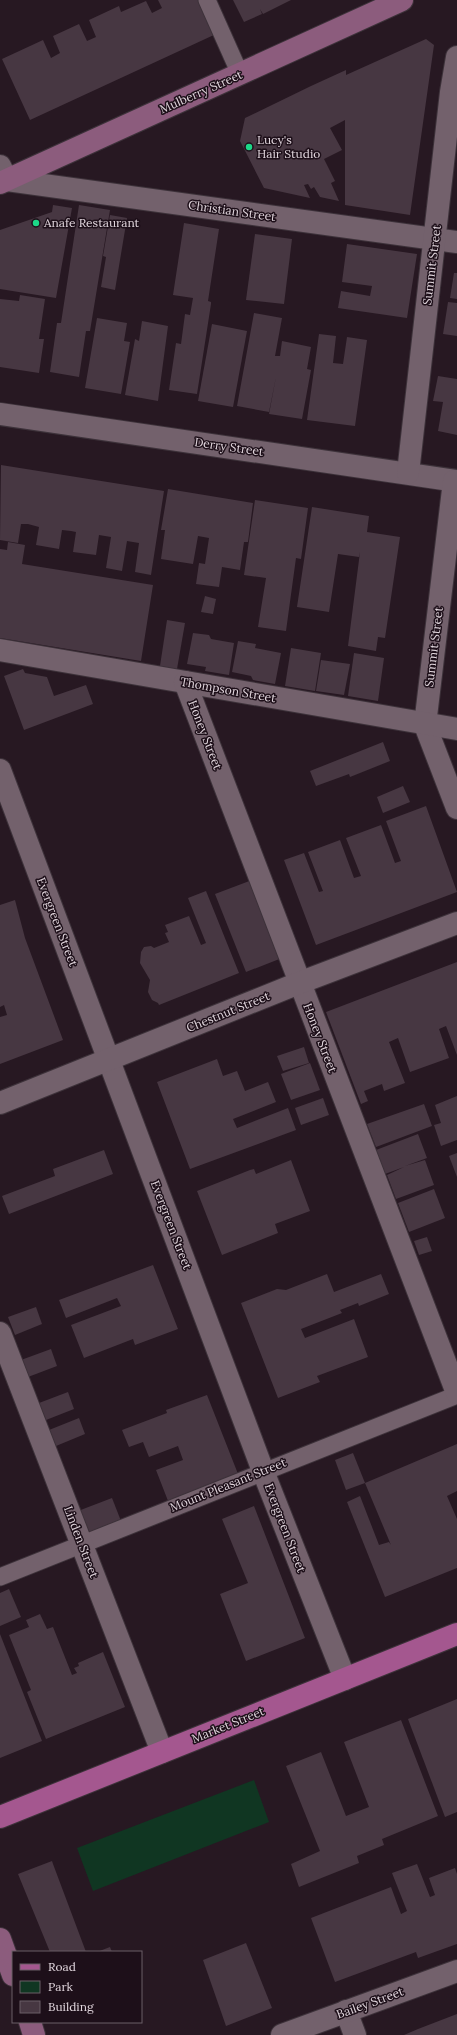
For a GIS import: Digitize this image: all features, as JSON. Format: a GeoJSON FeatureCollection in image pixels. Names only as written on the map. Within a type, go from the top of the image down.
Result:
{"type":"FeatureCollection","features":[{"type":"Feature","properties":{"kind":"main road","name":"Mulberry Street"},"geometry":{"type":"LineString","coordinates":[[2,176],[240,74],[402,0]]}},
{"type":"Feature","properties":{"kind":"main road","name":"Market Street"},"geometry":{"type":"LineString","coordinates":[[0,1817],[457,1634]]}},
{"type":"Feature","properties":{"kind":"main road"},"geometry":{"type":"LineString","coordinates":[[0,1939],[12,1972]]}},
{"type":"Feature","properties":{"kind":"main road"},"geometry":{"type":"LineString","coordinates":[[30,2023],[34,2035]]}},
{"type":"Feature","properties":{"kind":"street","name":"Summit Street"},"geometry":{"type":"LineString","coordinates":[[408,473],[451,92],[457,58]]}},
{"type":"Feature","properties":{"kind":"street","name":"Christian Street"},"geometry":{"type":"LineString","coordinates":[[2,176],[457,242]]}},
{"type":"Feature","properties":{"kind":"street","name":"Derry Street"},"geometry":{"type":"LineString","coordinates":[[0,414],[456,481]]}},
{"type":"Feature","properties":{"kind":"street","name":"Summit Street"},"geometry":{"type":"LineString","coordinates":[[456,481],[425,724],[457,808]]}},
{"type":"Feature","properties":{"kind":"street","name":"Thompson Street"},"geometry":{"type":"LineString","coordinates":[[0,650],[457,729]]}},
{"type":"Feature","properties":{"kind":"street","name":"Honey Street"},"geometry":{"type":"LineString","coordinates":[[185,682],[457,1394]]}},
{"type":"Feature","properties":{"kind":"street","name":"Evergreen Street"},"geometry":{"type":"LineString","coordinates":[[0,770],[263,1471],[345,1679]]}},
{"type":"Feature","properties":{"kind":"street","name":"Chestnut Street"},"geometry":{"type":"LineString","coordinates":[[0,1103],[299,983],[457,923]]}},
{"type":"Feature","properties":{"kind":"street","name":"Linden Street"},"geometry":{"type":"LineString","coordinates":[[0,1333],[162,1752]]}},
{"type":"Feature","properties":{"kind":"street","name":"Bailey Street"},"geometry":{"type":"LineString","coordinates":[[282,2035],[457,1971]]}},
{"type":"Feature","properties":{"kind":"street"},"geometry":{"type":"LineString","coordinates":[[346,2011],[355,2035]]}},
{"type":"Feature","properties":{"kind":"lane"},"geometry":{"type":"LineString","coordinates":[[207,0],[240,74]]}},
{"type":"Feature","properties":{"kind":"lane","name":"Mount Pleasant Street"},"geometry":{"type":"LineString","coordinates":[[0,1577],[81,1543],[457,1394]]}},
{"type":"Feature","properties":{"kind":"green space"},"geometry":{"type":"Polygon","coordinates":[[[254,1780],[269,1822],[93,1891],[77,1848],[254,1780]]]}},
{"type":"Feature","properties":{"kind":"building"},"geometry":{"type":"Polygon","coordinates":[[[158,0],[201,0],[216,34],[30,120],[2,59],[43,40],[51,58],[60,53],[53,36],[79,24],[87,41],[96,37],[89,20],[119,6],[121,12],[146,1],[152,13],[162,8],[158,0]]]}},
{"type":"Feature","properties":{"kind":"building"},"geometry":{"type":"Polygon","coordinates":[[[233,0],[291,0],[263,14],[260,9],[262,14],[244,22],[233,0]]]}},
{"type":"Feature","properties":{"kind":"building"},"geometry":{"type":"Polygon","coordinates":[[[426,39],[434,45],[410,215],[345,205],[345,120],[330,128],[342,150],[324,159],[335,181],[331,183],[339,201],[320,197],[314,187],[311,189],[308,184],[304,185],[310,198],[264,188],[240,141],[245,118],[346,70],[346,75],[426,39]]]}},
{"type":"Feature","properties":{"kind":"building"},"geometry":{"type":"Polygon","coordinates":[[[53,205],[72,208],[56,298],[0,289],[0,230],[52,212],[53,205]]]}},
{"type":"Feature","properties":{"kind":"building"},"geometry":{"type":"Polygon","coordinates":[[[79,205],[110,210],[90,331],[86,331],[79,377],[50,372],[57,323],[61,323],[79,205]]]}},
{"type":"Feature","properties":{"kind":"building"},"geometry":{"type":"Polygon","coordinates":[[[110,215],[127,218],[115,290],[101,287],[106,257],[103,256],[110,215]]]}},
{"type":"Feature","properties":{"kind":"building"},"geometry":{"type":"Polygon","coordinates":[[[184,223],[219,229],[208,301],[211,302],[211,304],[197,394],[169,390],[176,343],[181,344],[185,314],[190,315],[193,298],[173,295],[184,223]]]}},
{"type":"Feature","properties":{"kind":"building"},"geometry":{"type":"Polygon","coordinates":[[[255,234],[292,239],[284,304],[246,300],[255,234]]]}},
{"type":"Feature","properties":{"kind":"building"},"geometry":{"type":"Polygon","coordinates":[[[347,244],[417,254],[407,318],[338,308],[341,291],[370,296],[372,286],[342,282],[347,244]]]}},
{"type":"Feature","properties":{"kind":"building"},"geometry":{"type":"Polygon","coordinates":[[[454,273],[457,273],[457,299],[450,298],[454,273]]]}},
{"type":"Feature","properties":{"kind":"building"},"geometry":{"type":"Polygon","coordinates":[[[20,295],[45,299],[39,339],[44,339],[39,373],[0,367],[0,299],[19,301],[20,295]]]}},
{"type":"Feature","properties":{"kind":"building"},"geometry":{"type":"Polygon","coordinates":[[[448,302],[457,303],[457,336],[443,334],[448,302]]]}},
{"type":"Feature","properties":{"kind":"building"},"geometry":{"type":"Polygon","coordinates":[[[254,313],[282,318],[275,356],[280,356],[282,341],[311,347],[307,369],[311,370],[302,419],[269,414],[276,377],[269,412],[237,406],[254,313]]]}},
{"type":"Feature","properties":{"kind":"building"},"geometry":{"type":"Polygon","coordinates":[[[97,318],[127,323],[124,341],[130,342],[121,394],[85,388],[97,318]]]}},
{"type":"Feature","properties":{"kind":"building"},"geometry":{"type":"Polygon","coordinates":[[[142,321],[168,326],[158,401],[125,395],[135,339],[139,341],[142,321]]]}},
{"type":"Feature","properties":{"kind":"building"},"geometry":{"type":"Polygon","coordinates":[[[212,324],[247,331],[233,407],[198,401],[212,324]]]}},
{"type":"Feature","properties":{"kind":"building"},"geometry":{"type":"Polygon","coordinates":[[[319,334],[336,336],[333,363],[343,364],[347,337],[367,340],[355,426],[307,420],[319,334]]]}},
{"type":"Feature","properties":{"kind":"building"},"geometry":{"type":"Polygon","coordinates":[[[438,376],[457,379],[457,435],[438,431],[443,402],[433,401],[438,376]]]}},
{"type":"Feature","properties":{"kind":"building"},"geometry":{"type":"Polygon","coordinates":[[[1,465],[164,491],[151,575],[135,572],[139,543],[127,541],[122,571],[106,568],[111,537],[99,535],[96,555],[73,552],[76,532],[71,531],[62,530],[59,549],[36,545],[39,527],[28,524],[21,524],[18,543],[0,540],[1,465]]]}},
{"type":"Feature","properties":{"kind":"building"},"geometry":{"type":"Polygon","coordinates":[[[168,489],[253,503],[248,542],[244,542],[240,570],[222,567],[219,587],[196,584],[199,563],[205,564],[209,538],[198,536],[193,564],[161,559],[165,530],[161,530],[168,489]]]}},
{"type":"Feature","properties":{"kind":"building"},"geometry":{"type":"Polygon","coordinates":[[[255,500],[308,508],[301,559],[296,558],[286,631],[258,627],[266,578],[244,575],[255,500]]]}},
{"type":"Feature","properties":{"kind":"building"},"geometry":{"type":"Polygon","coordinates":[[[312,507],[369,516],[367,532],[400,537],[385,638],[378,637],[376,651],[348,646],[360,552],[359,557],[338,554],[329,612],[297,607],[312,507]]]}},
{"type":"Feature","properties":{"kind":"building"},"geometry":{"type":"Polygon","coordinates":[[[8,542],[25,545],[22,564],[153,585],[141,661],[0,638],[0,549],[7,550],[8,542]]]}},
{"type":"Feature","properties":{"kind":"building"},"geometry":{"type":"Polygon","coordinates":[[[205,596],[216,599],[213,614],[201,612],[205,596]]]}},
{"type":"Feature","properties":{"kind":"building"},"geometry":{"type":"Polygon","coordinates":[[[167,620],[185,623],[177,669],[160,666],[167,620]]]}},
{"type":"Feature","properties":{"kind":"building"},"geometry":{"type":"Polygon","coordinates":[[[193,633],[209,635],[211,639],[234,643],[229,675],[205,671],[206,667],[187,664],[193,633]]]}},
{"type":"Feature","properties":{"kind":"building"},"geometry":{"type":"Polygon","coordinates":[[[238,641],[256,644],[255,648],[281,653],[275,684],[253,680],[251,676],[232,672],[238,641]]]}},
{"type":"Feature","properties":{"kind":"building"},"geometry":{"type":"Polygon","coordinates":[[[291,648],[321,653],[315,691],[285,686],[291,648]]]}},
{"type":"Feature","properties":{"kind":"building"},"geometry":{"type":"Polygon","coordinates":[[[354,653],[384,658],[378,701],[348,696],[354,653]]]}},
{"type":"Feature","properties":{"kind":"building"},"geometry":{"type":"Polygon","coordinates":[[[321,660],[350,664],[344,695],[316,691],[321,660]]]}},
{"type":"Feature","properties":{"kind":"building"},"geometry":{"type":"Polygon","coordinates":[[[23,669],[25,673],[47,677],[54,696],[86,685],[93,704],[24,730],[4,676],[23,669]]]}},
{"type":"Feature","properties":{"kind":"building"},"geometry":{"type":"Polygon","coordinates":[[[383,742],[390,761],[350,777],[349,774],[316,786],[310,771],[383,742]]]}},
{"type":"Feature","properties":{"kind":"building"},"geometry":{"type":"Polygon","coordinates":[[[403,786],[410,802],[383,813],[377,797],[403,786]]]}},
{"type":"Feature","properties":{"kind":"building"},"geometry":{"type":"Polygon","coordinates":[[[426,806],[457,892],[316,945],[284,860],[304,853],[319,892],[323,891],[308,852],[340,840],[354,878],[361,876],[346,838],[381,825],[395,863],[401,861],[386,821],[426,806]]]}},
{"type":"Feature","properties":{"kind":"building"},"geometry":{"type":"Polygon","coordinates":[[[257,878],[287,956],[246,972],[215,894],[257,878]]]}},
{"type":"Feature","properties":{"kind":"building"},"geometry":{"type":"Polygon","coordinates":[[[206,891],[239,973],[159,1005],[152,1000],[148,992],[150,980],[140,963],[141,952],[144,947],[151,946],[154,948],[169,942],[165,933],[168,932],[165,925],[189,916],[201,945],[206,943],[188,898],[206,891]]]}},
{"type":"Feature","properties":{"kind":"building"},"geometry":{"type":"Polygon","coordinates":[[[15,900],[25,938],[63,1040],[0,1064],[0,1017],[7,1015],[4,1005],[0,1007],[0,905],[15,900]]]}},
{"type":"Feature","properties":{"kind":"building"},"geometry":{"type":"Polygon","coordinates":[[[457,962],[457,1055],[446,1026],[439,1029],[449,1058],[410,1072],[398,1038],[389,1042],[405,1083],[384,1091],[382,1084],[364,1091],[368,1101],[361,1104],[326,1012],[457,962]]]}},
{"type":"Feature","properties":{"kind":"building"},"geometry":{"type":"Polygon","coordinates":[[[304,1047],[309,1063],[283,1071],[277,1056],[304,1047]]]}},
{"type":"Feature","properties":{"kind":"building"},"geometry":{"type":"Polygon","coordinates":[[[217,1059],[223,1076],[237,1071],[245,1091],[268,1082],[276,1102],[233,1119],[237,1128],[288,1108],[296,1130],[190,1169],[157,1082],[217,1059]]]}},
{"type":"Feature","properties":{"kind":"building"},"geometry":{"type":"Polygon","coordinates":[[[310,1063],[320,1090],[291,1100],[281,1074],[310,1063]]]}},
{"type":"Feature","properties":{"kind":"building"},"geometry":{"type":"Polygon","coordinates":[[[457,1096],[457,1140],[441,1146],[434,1125],[441,1123],[435,1105],[457,1096]]]}},
{"type":"Feature","properties":{"kind":"building"},"geometry":{"type":"Polygon","coordinates":[[[323,1098],[329,1115],[301,1125],[295,1108],[323,1098]]]}},
{"type":"Feature","properties":{"kind":"building"},"geometry":{"type":"Polygon","coordinates":[[[424,1104],[432,1126],[376,1147],[367,1124],[424,1104]]]}},
{"type":"Feature","properties":{"kind":"building"},"geometry":{"type":"Polygon","coordinates":[[[418,1134],[427,1158],[405,1166],[425,1160],[434,1185],[396,1199],[387,1175],[404,1167],[385,1174],[376,1150],[418,1134]]]}},
{"type":"Feature","properties":{"kind":"building"},"geometry":{"type":"Polygon","coordinates":[[[104,1150],[113,1174],[9,1214],[2,1196],[55,1176],[53,1169],[104,1150]]]}},
{"type":"Feature","properties":{"kind":"building"},"geometry":{"type":"Polygon","coordinates":[[[457,1153],[457,1177],[449,1156],[457,1153]]]}},
{"type":"Feature","properties":{"kind":"building"},"geometry":{"type":"Polygon","coordinates":[[[291,1160],[310,1211],[275,1224],[278,1233],[222,1255],[197,1191],[250,1170],[254,1169],[256,1174],[291,1160]]]}},
{"type":"Feature","properties":{"kind":"building"},"geometry":{"type":"Polygon","coordinates":[[[434,1189],[445,1218],[409,1232],[398,1203],[434,1189]]]}},
{"type":"Feature","properties":{"kind":"building"},"geometry":{"type":"Polygon","coordinates":[[[427,1237],[432,1251],[419,1255],[414,1241],[427,1237]]]}},
{"type":"Feature","properties":{"kind":"building"},"geometry":{"type":"Polygon","coordinates":[[[153,1265],[178,1329],[135,1345],[133,1339],[84,1358],[71,1325],[121,1306],[117,1298],[66,1318],[59,1300],[153,1265]]]}},
{"type":"Feature","properties":{"kind":"building"},"geometry":{"type":"Polygon","coordinates":[[[327,1274],[334,1292],[381,1274],[389,1294],[359,1306],[358,1303],[340,1310],[342,1313],[301,1329],[305,1338],[354,1319],[368,1357],[317,1376],[320,1382],[278,1398],[241,1303],[277,1289],[286,1290],[327,1274]]]}},
{"type":"Feature","properties":{"kind":"building"},"geometry":{"type":"Polygon","coordinates":[[[36,1307],[42,1324],[15,1335],[8,1317],[36,1307]]]}},
{"type":"Feature","properties":{"kind":"building"},"geometry":{"type":"Polygon","coordinates":[[[51,1349],[57,1366],[28,1377],[21,1360],[51,1349]]]}},
{"type":"Feature","properties":{"kind":"building"},"geometry":{"type":"Polygon","coordinates":[[[68,1392],[74,1409],[46,1420],[39,1403],[68,1392]]]}},
{"type":"Feature","properties":{"kind":"building"},"geometry":{"type":"Polygon","coordinates":[[[207,1395],[240,1479],[170,1506],[156,1470],[183,1460],[178,1446],[149,1457],[143,1442],[129,1447],[122,1430],[167,1413],[166,1410],[207,1395]]]}},
{"type":"Feature","properties":{"kind":"building"},"geometry":{"type":"Polygon","coordinates":[[[79,1418],[85,1434],[56,1446],[49,1430],[79,1418]]]}},
{"type":"Feature","properties":{"kind":"building"},"geometry":{"type":"Polygon","coordinates":[[[457,1444],[457,1491],[447,1496],[457,1519],[457,1568],[385,1597],[347,1502],[360,1496],[379,1545],[389,1542],[391,1545],[365,1483],[457,1444]]]}},
{"type":"Feature","properties":{"kind":"building"},"geometry":{"type":"Polygon","coordinates":[[[353,1453],[365,1483],[346,1490],[335,1460],[353,1453]]]}},
{"type":"Feature","properties":{"kind":"building"},"geometry":{"type":"Polygon","coordinates":[[[112,1498],[121,1521],[87,1534],[78,1511],[112,1498]]]}},
{"type":"Feature","properties":{"kind":"building"},"geometry":{"type":"Polygon","coordinates":[[[254,1506],[305,1638],[246,1661],[220,1594],[248,1583],[222,1519],[254,1506]]]}},
{"type":"Feature","properties":{"kind":"building"},"geometry":{"type":"Polygon","coordinates":[[[9,1589],[21,1617],[0,1626],[0,1593],[9,1589]]]}},
{"type":"Feature","properties":{"kind":"building"},"geometry":{"type":"Polygon","coordinates":[[[40,1614],[47,1629],[53,1627],[72,1675],[77,1673],[74,1668],[79,1666],[78,1663],[103,1652],[125,1707],[46,1739],[27,1692],[31,1690],[9,1635],[29,1627],[26,1620],[40,1614]]]}},
{"type":"Feature","properties":{"kind":"building"},"geometry":{"type":"Polygon","coordinates":[[[0,1634],[42,1741],[0,1758],[0,1634]]]}},
{"type":"Feature","properties":{"kind":"building"},"geometry":{"type":"Polygon","coordinates":[[[457,1699],[457,1812],[445,1817],[408,1719],[457,1699]]]}},
{"type":"Feature","properties":{"kind":"building"},"geometry":{"type":"Polygon","coordinates":[[[401,1720],[438,1816],[382,1839],[384,1845],[357,1856],[359,1863],[299,1887],[291,1864],[320,1851],[286,1766],[321,1752],[346,1816],[369,1807],[344,1742],[401,1720]]]}},
{"type":"Feature","properties":{"kind":"building"},"geometry":{"type":"Polygon","coordinates":[[[52,1861],[86,1951],[50,1951],[18,1874],[52,1861]]]}},
{"type":"Feature","properties":{"kind":"building"},"geometry":{"type":"Polygon","coordinates":[[[417,1864],[430,1897],[435,1895],[429,1878],[455,1868],[457,1874],[457,1944],[418,1958],[416,1952],[335,1982],[311,1918],[391,1887],[401,1914],[407,1911],[392,1873],[417,1864]]]}},
{"type":"Feature","properties":{"kind":"building"},"geometry":{"type":"Polygon","coordinates":[[[246,1943],[272,2008],[226,2026],[203,1960],[246,1943]]]}},
{"type":"Feature","properties":{"kind":"building"},"geometry":{"type":"Polygon","coordinates":[[[110,1947],[112,1951],[100,1951],[110,1947]]]}},
{"type":"Feature","properties":{"kind":"building"},"geometry":{"type":"Polygon","coordinates":[[[457,2014],[457,2035],[404,2035],[418,2029],[457,2014]]]}},
{"type":"Feature","properties":{"kind":"place","name":"Lucy's Hair Studio"},"geometry":{"type":"Point","coordinates":[249,147]}},
{"type":"Feature","properties":{"kind":"place","name":"Anafe Restaurant"},"geometry":{"type":"Point","coordinates":[36,223]}}]}
